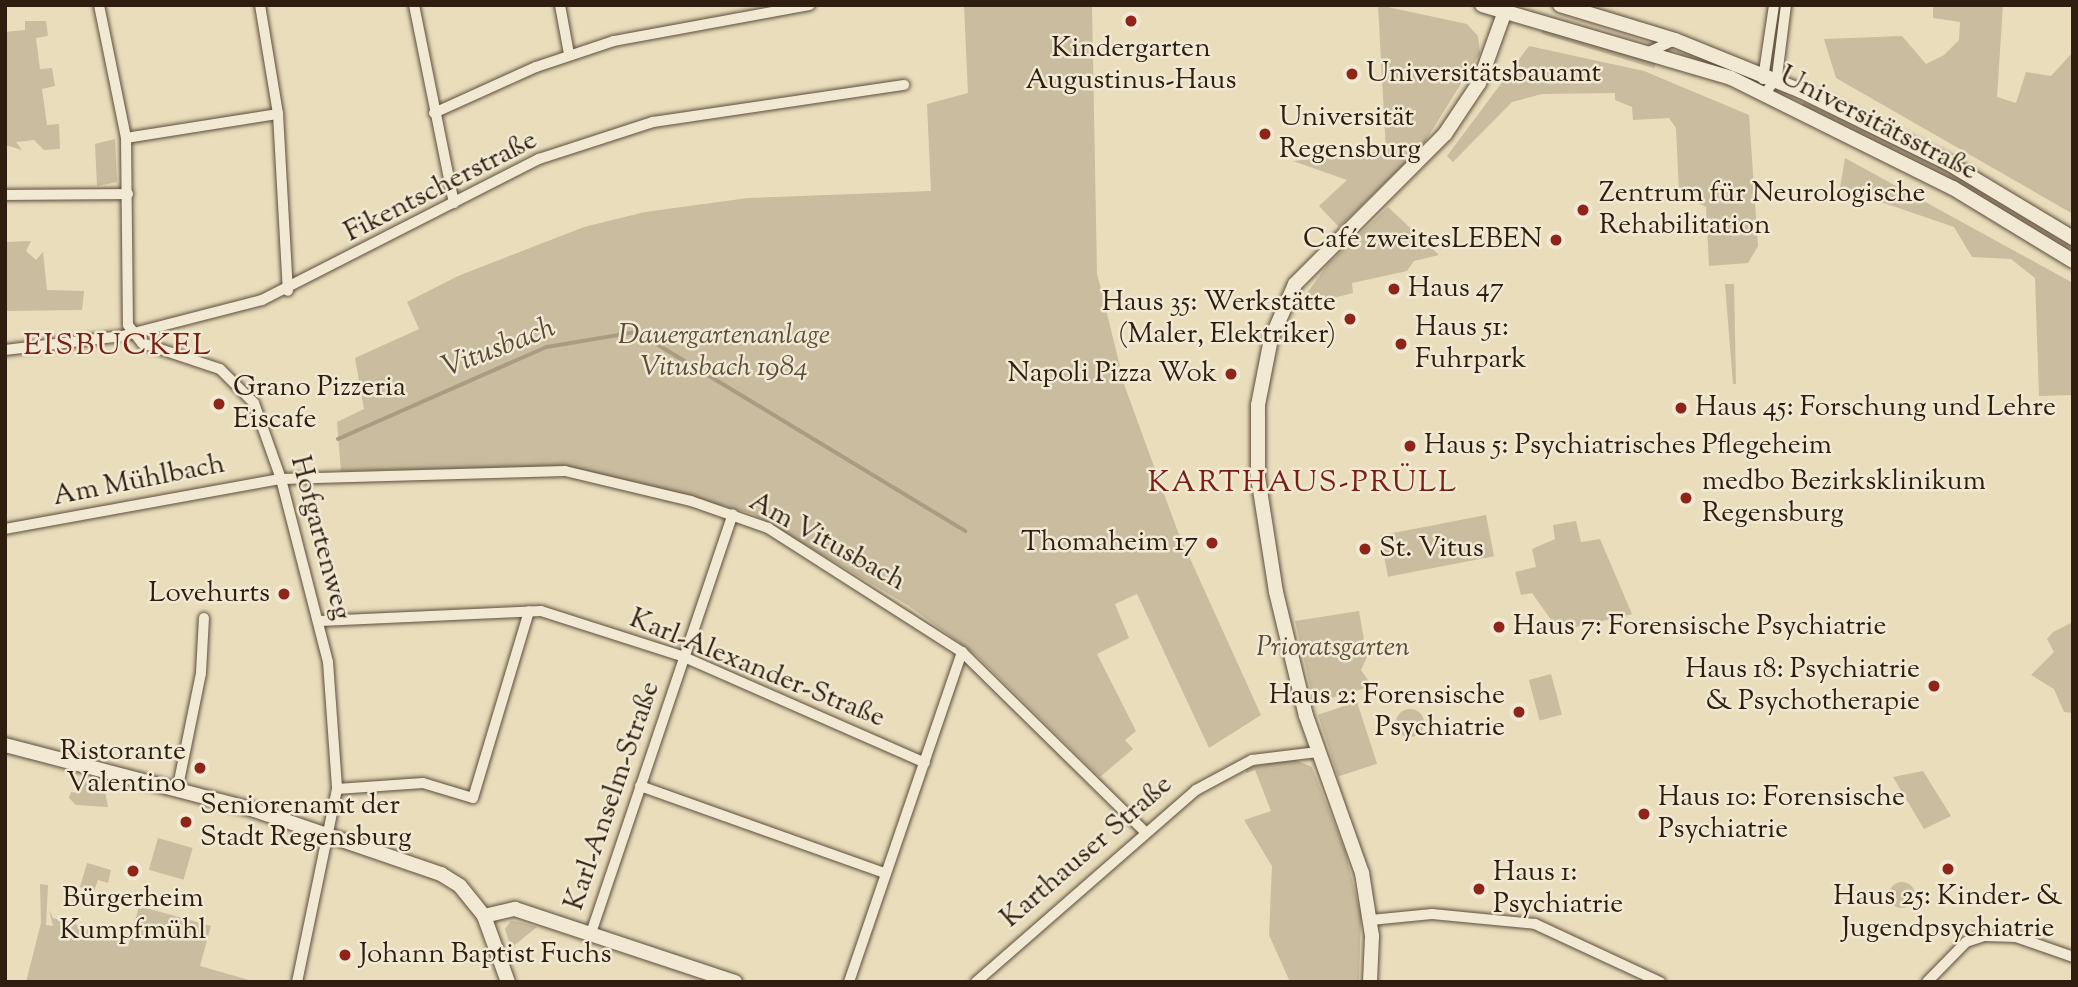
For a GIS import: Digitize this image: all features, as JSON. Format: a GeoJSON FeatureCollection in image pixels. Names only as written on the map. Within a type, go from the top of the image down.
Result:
{"type":"FeatureCollection","features":[{"type":"Feature","properties":{"kind":"street"},"geometry":{"type":"LineString","coordinates":[[99,5],[126,138],[132,333]]}},
{"type":"Feature","properties":{"kind":"street"},"geometry":{"type":"LineString","coordinates":[[260,5],[278,114],[288,291]]}},
{"type":"Feature","properties":{"kind":"street"},"geometry":{"type":"LineString","coordinates":[[414,5],[454,203]]}},
{"type":"Feature","properties":{"kind":"street"},"geometry":{"type":"LineString","coordinates":[[560,5],[569,54]]}},
{"type":"Feature","properties":{"kind":"street"},"geometry":{"type":"LineString","coordinates":[[434,113],[569,54],[689,23],[810,5]]}},
{"type":"Feature","properties":{"kind":"street","name":"Universitätsstraße"},"geometry":{"type":"LineString","coordinates":[[1482,5],[1507,8],[1650,51],[1765,94],[1953,188],[2073,261]]}},
{"type":"Feature","properties":{"kind":"street","name":"Universitätsstraße"},"geometry":{"type":"LineString","coordinates":[[1560,5],[1675,40],[1769,78],[1903,139],[2073,238]]}},
{"type":"Feature","properties":{"kind":"street"},"geometry":{"type":"LineString","coordinates":[[1769,78],[1774,5]]}},
{"type":"Feature","properties":{"kind":"street"},"geometry":{"type":"LineString","coordinates":[[1765,94],[1786,5]]}},
{"type":"Feature","properties":{"kind":"street"},"geometry":{"type":"LineString","coordinates":[[1370,982],[1371,920],[1360,866],[1318,752],[1286,637],[1260,497],[1258,405],[1271,339],[1306,270],[1416,166],[1460,114],[1507,8]]}},
{"type":"Feature","properties":{"kind":"street"},"geometry":{"type":"LineString","coordinates":[[1650,51],[1675,40]]}},
{"type":"Feature","properties":{"kind":"street","name":"Fikentscherstraße"},"geometry":{"type":"LineString","coordinates":[[5,351],[132,333],[288,291],[539,159],[653,122],[904,85]]}},
{"type":"Feature","properties":{"kind":"street"},"geometry":{"type":"LineString","coordinates":[[126,138],[278,114]]}},
{"type":"Feature","properties":{"kind":"street"},"geometry":{"type":"LineString","coordinates":[[5,195],[128,194]]}},
{"type":"Feature","properties":{"kind":"street","name":"Hofgartenweg"},"geometry":{"type":"LineString","coordinates":[[132,333],[155,349],[198,359],[233,377],[263,420],[320,621],[337,789],[332,833],[297,982]]}},
{"type":"Feature","properties":{"kind":"street","name":"Am Vitusbach"},"geometry":{"type":"LineString","coordinates":[[281,479],[565,471],[733,514],[780,535],[962,652],[1143,830]]}},
{"type":"Feature","properties":{"kind":"street","name":"Am Mühlbach"},"geometry":{"type":"LineString","coordinates":[[5,529],[281,479]]}},
{"type":"Feature","properties":{"kind":"street","name":"Karl-Anselm-Straße"},"geometry":{"type":"LineString","coordinates":[[591,933],[733,514]]}},
{"type":"Feature","properties":{"kind":"street"},"geometry":{"type":"LineString","coordinates":[[337,789],[423,783],[473,799],[529,611]]}},
{"type":"Feature","properties":{"kind":"street","name":"Karl-Alexander-Straße"},"geometry":{"type":"LineString","coordinates":[[320,621],[529,611],[684,657],[925,764]]}},
{"type":"Feature","properties":{"kind":"street"},"geometry":{"type":"LineString","coordinates":[[177,791],[201,673],[204,618]]}},
{"type":"Feature","properties":{"kind":"street"},"geometry":{"type":"LineString","coordinates":[[849,982],[962,652]]}},
{"type":"Feature","properties":{"kind":"street"},"geometry":{"type":"LineString","coordinates":[[5,745],[332,833],[460,886],[484,916],[508,982]]}},
{"type":"Feature","properties":{"kind":"street","name":"Karthauser Straße"},"geometry":{"type":"LineString","coordinates":[[976,982],[1143,830],[1196,789],[1252,760],[1318,752]]}},
{"type":"Feature","properties":{"kind":"street"},"geometry":{"type":"LineString","coordinates":[[640,786],[885,873]]}},
{"type":"Feature","properties":{"kind":"street"},"geometry":{"type":"LineString","coordinates":[[484,916],[515,909],[735,982]]}},
{"type":"Feature","properties":{"kind":"street"},"geometry":{"type":"LineString","coordinates":[[1371,920],[1432,914],[1535,924],[1660,982]]}},
{"type":"Feature","properties":{"kind":"street"},"geometry":{"type":"LineString","coordinates":[[1927,982],[1966,942],[1985,936],[2016,937],[2073,957]]}},
{"type":"Feature","properties":{"kind":"green space","name":"Dauergartenanlage Vitusbach 1984"},"geometry":{"type":"Polygon","coordinates":[[[964,5],[1092,5],[1097,273],[1125,387],[1178,532],[1261,715],[1209,748],[1137,594],[1115,604],[1129,638],[1097,654],[1136,731],[1125,740],[1133,749],[1100,777],[976,655],[909,606],[753,514],[568,466],[341,471],[337,422],[364,409],[355,358],[419,329],[407,302],[458,276],[584,227],[645,212],[748,198],[931,191],[927,104],[968,93],[964,5]]]}},
{"type":"Feature","properties":{"kind":"green space"},"geometry":{"type":"Polygon","coordinates":[[[1378,5],[1467,24],[1478,36],[1480,53],[1421,148],[1339,227],[1319,206],[1347,180],[1293,161],[1386,151],[1378,5]]]}},
{"type":"Feature","properties":{"kind":"green space"},"geometry":{"type":"Polygon","coordinates":[[[1933,5],[2003,5],[1997,97],[2016,103],[2026,72],[2051,76],[2073,52],[2073,214],[1836,78],[1824,39],[1902,36],[1926,64],[1944,55],[1959,40],[1960,22],[1933,18],[1933,5]]]}},
{"type":"Feature","properties":{"kind":"green space"},"geometry":{"type":"Polygon","coordinates":[[[25,21],[46,21],[48,36],[36,38],[40,69],[52,68],[55,86],[42,89],[47,125],[59,124],[60,149],[44,150],[34,140],[16,142],[22,150],[5,145],[5,32],[25,30],[25,21]]]}},
{"type":"Feature","properties":{"kind":"green space"},"geometry":{"type":"Polygon","coordinates":[[[1543,28],[1656,62],[1654,68],[1541,34],[1543,28]]]}},
{"type":"Feature","properties":{"kind":"green space"},"geometry":{"type":"Polygon","coordinates":[[[1529,46],[1644,71],[1749,115],[1758,246],[1748,263],[1709,266],[1706,207],[1693,201],[1692,192],[1679,192],[1676,128],[1669,118],[1633,120],[1632,107],[1615,100],[1615,93],[1542,94],[1512,102],[1453,162],[1447,156],[1529,46]]]}},
{"type":"Feature","properties":{"kind":"green space"},"geometry":{"type":"Polygon","coordinates":[[[1804,102],[1917,152],[2073,244],[2073,254],[1915,161],[1802,107],[1804,102]]]}},
{"type":"Feature","properties":{"kind":"green space"},"geometry":{"type":"Polygon","coordinates":[[[115,139],[117,182],[97,186],[95,144],[115,139]]]}},
{"type":"Feature","properties":{"kind":"green space"},"geometry":{"type":"Polygon","coordinates":[[[1845,158],[2073,283],[2073,395],[2039,396],[2035,278],[2011,259],[1972,257],[1954,227],[1840,188],[1845,158]]]}},
{"type":"Feature","properties":{"kind":"green space"},"geometry":{"type":"Polygon","coordinates":[[[1388,207],[1439,255],[1414,261],[1407,271],[1352,283],[1353,293],[1297,307],[1328,264],[1388,207]]]}},
{"type":"Feature","properties":{"kind":"green space"},"geometry":{"type":"Polygon","coordinates":[[[31,241],[26,251],[36,260],[43,252],[47,290],[84,291],[82,310],[5,311],[5,242],[31,241]]]}},
{"type":"Feature","properties":{"kind":"green space"},"geometry":{"type":"Polygon","coordinates":[[[1725,284],[1734,284],[1736,384],[1733,384],[1725,284]]]}},
{"type":"Feature","properties":{"kind":"green space"},"geometry":{"type":"Polygon","coordinates":[[[1486,515],[1494,556],[1388,577],[1380,536],[1486,515]]]}},
{"type":"Feature","properties":{"kind":"green space"},"geometry":{"type":"Polygon","coordinates":[[[1576,521],[1581,542],[1600,539],[1632,614],[1559,631],[1532,593],[1521,595],[1515,572],[1536,567],[1532,549],[1555,539],[1553,525],[1576,521]]]}},
{"type":"Feature","properties":{"kind":"green space","name":"Prioratsgarten"},"geometry":{"type":"Polygon","coordinates":[[[1359,611],[1367,657],[1361,670],[1372,686],[1314,703],[1295,621],[1359,611]]]}},
{"type":"Feature","properties":{"kind":"green space"},"geometry":{"type":"Polygon","coordinates":[[[2073,622],[2073,713],[2064,712],[2054,689],[2031,675],[2054,652],[2047,639],[2053,632],[2073,622]]]}},
{"type":"Feature","properties":{"kind":"green space"},"geometry":{"type":"Polygon","coordinates":[[[1551,674],[1562,715],[1540,721],[1529,680],[1551,674]]]}},
{"type":"Feature","properties":{"kind":"green space"},"geometry":{"type":"Polygon","coordinates":[[[1357,702],[1377,764],[1338,776],[1318,715],[1357,702]]]}},
{"type":"Feature","properties":{"kind":"green space"},"geometry":{"type":"Polygon","coordinates":[[[1410,709],[1420,713],[1424,723],[1420,733],[1410,737],[1400,733],[1396,723],[1400,713],[1410,709]]]}},
{"type":"Feature","properties":{"kind":"green space"},"geometry":{"type":"Polygon","coordinates":[[[1293,759],[1312,767],[1345,851],[1361,915],[1359,982],[1290,982],[1269,935],[1272,866],[1244,820],[1271,811],[1255,770],[1247,773],[1244,768],[1293,759]]]}},
{"type":"Feature","properties":{"kind":"green space"},"geometry":{"type":"Polygon","coordinates":[[[1923,771],[1951,816],[1924,829],[1893,777],[1923,771]]]}},
{"type":"Feature","properties":{"kind":"green space"},"geometry":{"type":"Polygon","coordinates":[[[74,778],[104,786],[108,807],[76,805],[69,798],[71,792],[79,793],[74,778]]]}},
{"type":"Feature","properties":{"kind":"green space"},"geometry":{"type":"Polygon","coordinates":[[[158,838],[193,848],[184,880],[149,870],[158,838]]]}},
{"type":"Feature","properties":{"kind":"green space"},"geometry":{"type":"Polygon","coordinates":[[[87,863],[111,870],[108,883],[98,880],[94,891],[80,887],[87,863]]]}},
{"type":"Feature","properties":{"kind":"green space"},"geometry":{"type":"Polygon","coordinates":[[[1902,882],[1911,886],[1915,895],[1911,904],[1902,908],[1893,904],[1889,895],[1893,886],[1902,882]]]}},
{"type":"Feature","properties":{"kind":"green space"},"geometry":{"type":"Polygon","coordinates":[[[40,884],[48,885],[46,925],[53,926],[49,910],[53,918],[124,938],[128,947],[139,906],[211,926],[200,966],[256,982],[26,982],[41,923],[40,884]]]}},
{"type":"Feature","properties":{"kind":"green space"},"geometry":{"type":"Polygon","coordinates":[[[511,921],[537,927],[511,948],[505,929],[511,921]]]}},
{"type":"Feature","properties":{"kind":"waterway","name":"Vitusbach"},"geometry":{"type":"LineString","coordinates":[[338,439],[547,347],[637,332],[965,531]]}},
{"type":"Feature","properties":{"kind":"place","name":"Kindergarten Augustinus-Haus"},"geometry":{"type":"Point","coordinates":[1131,21]}},
{"type":"Feature","properties":{"kind":"place","name":"Universitätsbauamt"},"geometry":{"type":"Point","coordinates":[1352,74]}},
{"type":"Feature","properties":{"kind":"place","name":"Universität Regensburg"},"geometry":{"type":"Point","coordinates":[1265,134]}},
{"type":"Feature","properties":{"kind":"place","name":"Zentrum für Neurologische Rehabilitation"},"geometry":{"type":"Point","coordinates":[1583,210]}},
{"type":"Feature","properties":{"kind":"place","name":"Café zweitesLEBEN"},"geometry":{"type":"Point","coordinates":[1556,240]}},
{"type":"Feature","properties":{"kind":"place","name":"Haus 47"},"geometry":{"type":"Point","coordinates":[1394,289]}},
{"type":"Feature","properties":{"kind":"place","name":"Haus 35: Werkstätte (Maler, Elektriker)"},"geometry":{"type":"Point","coordinates":[1350,319]}},
{"type":"Feature","properties":{"kind":"place","name":"Haus 51: Fuhrpark"},"geometry":{"type":"Point","coordinates":[1401,344]}},
{"type":"Feature","properties":{"kind":"place","name":"Napoli Pizza Wok"},"geometry":{"type":"Point","coordinates":[1231,374]}},
{"type":"Feature","properties":{"kind":"place","name":"Grano Pizzeria Eiscafe"},"geometry":{"type":"Point","coordinates":[219,404]}},
{"type":"Feature","properties":{"kind":"place","name":"Haus 45: Forschung und Lehre"},"geometry":{"type":"Point","coordinates":[1681,408]}},
{"type":"Feature","properties":{"kind":"place","name":"Haus 5: Psychiatrisches Pflegeheim"},"geometry":{"type":"Point","coordinates":[1410,446]}},
{"type":"Feature","properties":{"kind":"place","name":"medbo Bezirksklinikum Regensburg"},"geometry":{"type":"Point","coordinates":[1686,498]}},
{"type":"Feature","properties":{"kind":"place","name":"Thomaheim 17"},"geometry":{"type":"Point","coordinates":[1212,543]}},
{"type":"Feature","properties":{"kind":"place","name":"St. Vitus"},"geometry":{"type":"Point","coordinates":[1365,549]}},
{"type":"Feature","properties":{"kind":"place","name":"Lovehurts"},"geometry":{"type":"Point","coordinates":[284,594]}},
{"type":"Feature","properties":{"kind":"place","name":"Haus 7: Forensische Psychiatrie"},"geometry":{"type":"Point","coordinates":[1499,627]}},
{"type":"Feature","properties":{"kind":"place","name":"Haus 18: Psychiatrie & Psychotherapie"},"geometry":{"type":"Point","coordinates":[1934,686]}},
{"type":"Feature","properties":{"kind":"place","name":"Haus 2: Forensische Psychiatrie"},"geometry":{"type":"Point","coordinates":[1519,712]}},
{"type":"Feature","properties":{"kind":"place","name":"Ristorante Valentino"},"geometry":{"type":"Point","coordinates":[200,768]}},
{"type":"Feature","properties":{"kind":"place","name":"Haus 10: Forensische Psychiatrie"},"geometry":{"type":"Point","coordinates":[1644,814]}},
{"type":"Feature","properties":{"kind":"place","name":"Seniorenamt der Stadt Regensburg"},"geometry":{"type":"Point","coordinates":[186,822]}},
{"type":"Feature","properties":{"kind":"place","name":"Haus 25: Kinder- & Jugendpsychiatrie"},"geometry":{"type":"Point","coordinates":[1948,869]}},
{"type":"Feature","properties":{"kind":"place","name":"Bürgerheim Kumpfmühl"},"geometry":{"type":"Point","coordinates":[133,871]}},
{"type":"Feature","properties":{"kind":"place","name":"Haus 1: Psychiatrie"},"geometry":{"type":"Point","coordinates":[1479,889]}},
{"type":"Feature","properties":{"kind":"place","name":"Johann Baptist Fuchs"},"geometry":{"type":"Point","coordinates":[345,955]}},
{"type":"Feature","properties":{"kind":"district","name":"EISBUCKEL"},"geometry":{"type":"Point","coordinates":[118,347]}},
{"type":"Feature","properties":{"kind":"district","name":"KARTHAUS-PRÜLL"},"geometry":{"type":"Point","coordinates":[1303,484]}}]}
